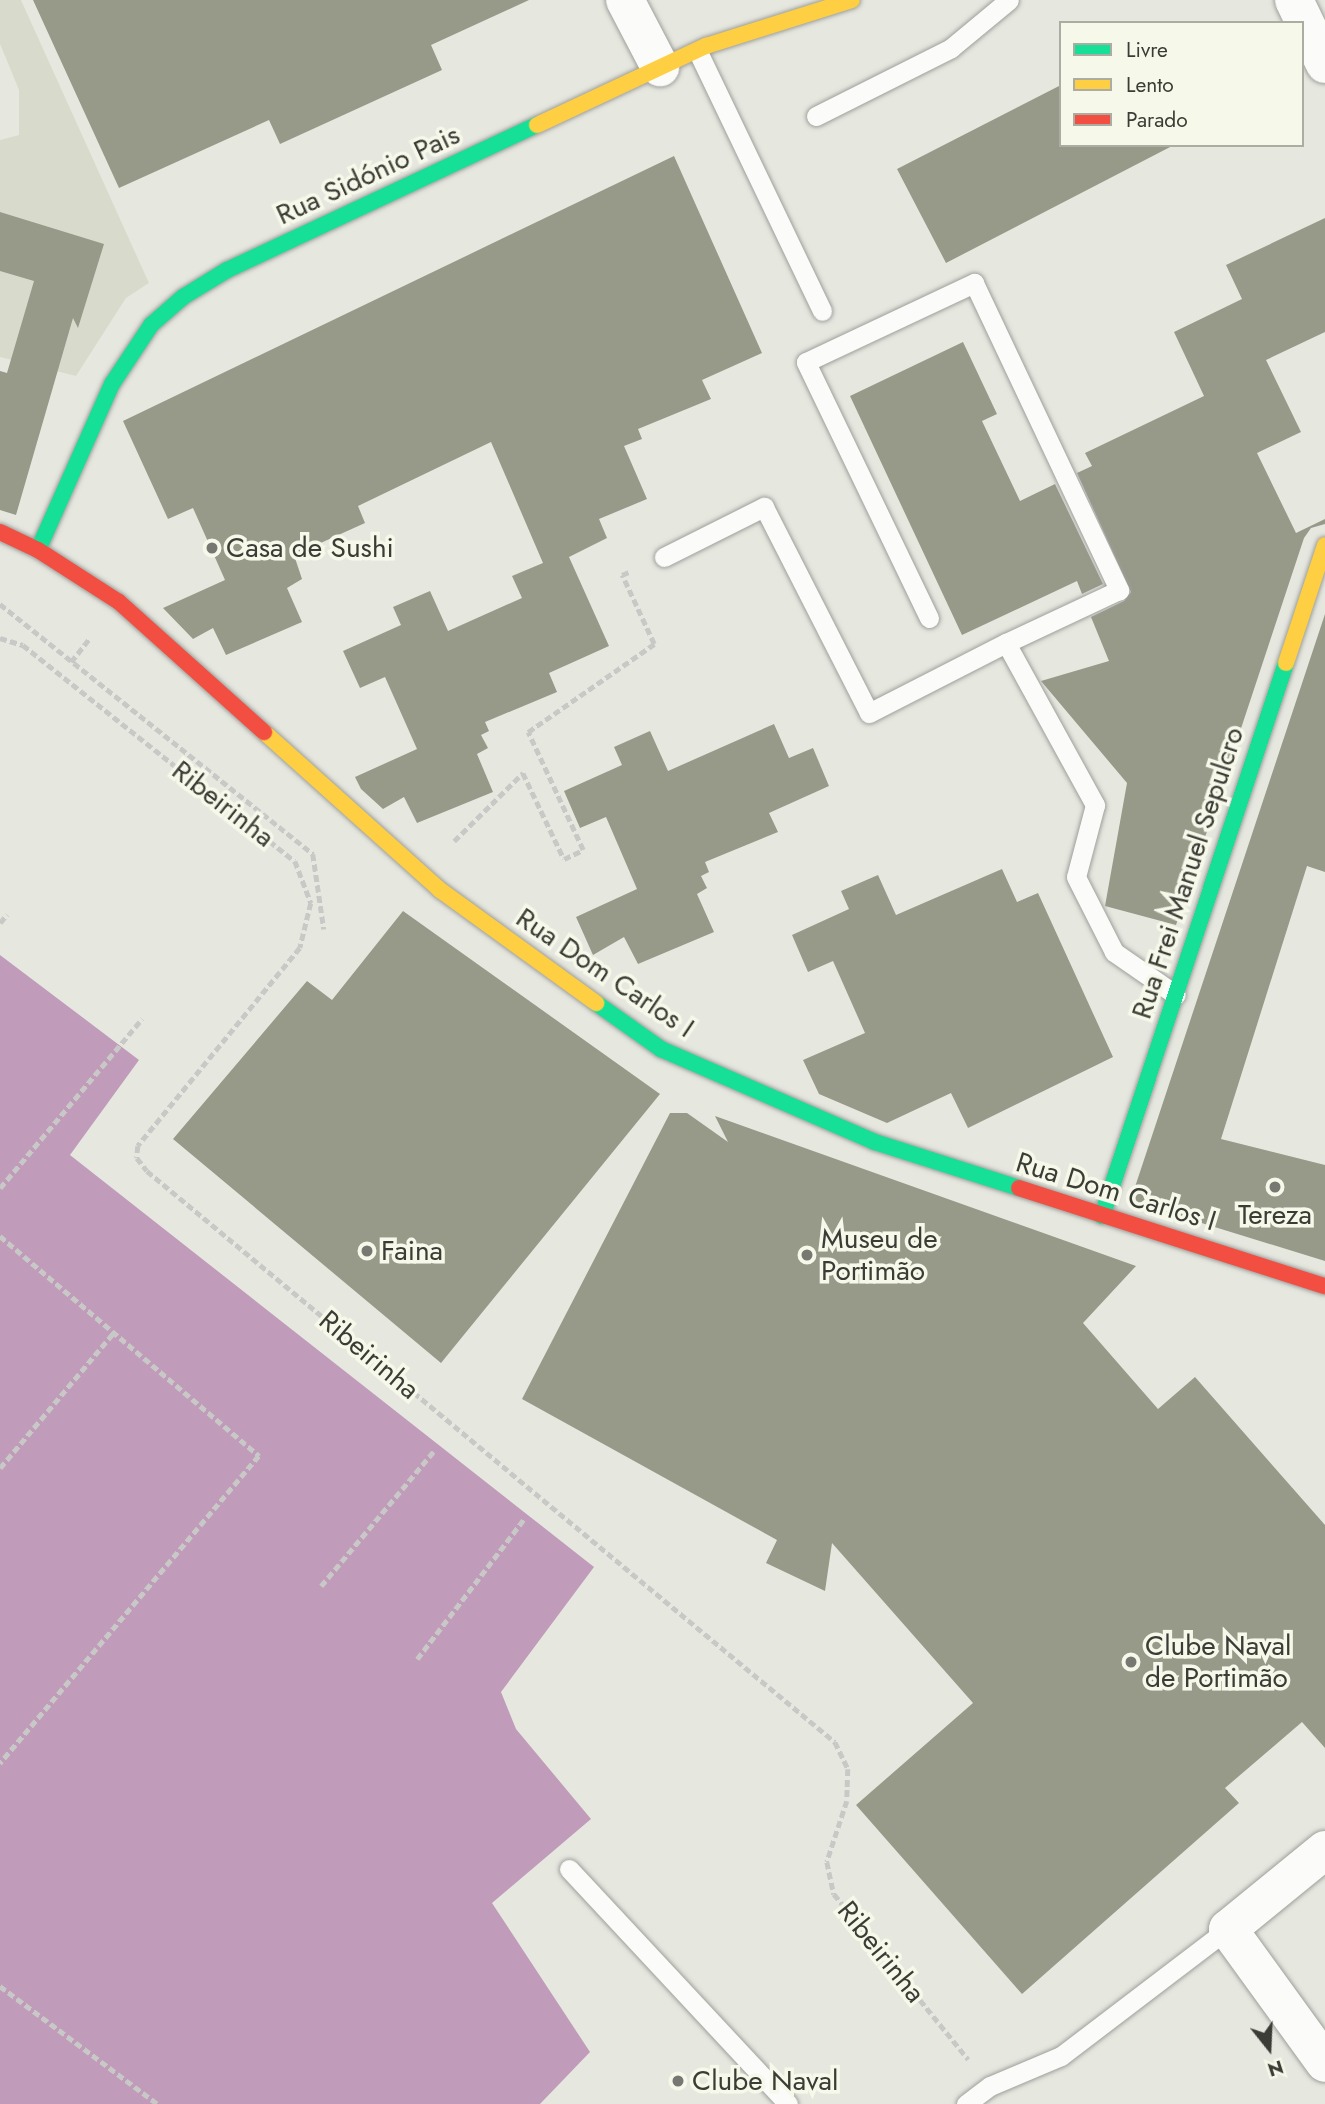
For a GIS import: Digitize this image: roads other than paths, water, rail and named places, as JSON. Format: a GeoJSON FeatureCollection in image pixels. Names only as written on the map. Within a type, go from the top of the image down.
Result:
{"type":"FeatureCollection","features":[{"type":"Feature","properties":{"kind":"street"},"geometry":{"type":"LineString","coordinates":[[625,0],[660,67]]}},
{"type":"Feature","properties":{"kind":"street","name":"Rua Sidónio Pais"},"geometry":{"type":"LineString","coordinates":[[38,550],[112,384],[151,325],[183,298],[227,270],[660,67],[852,0]]}},
{"type":"Feature","properties":{"kind":"street"},"geometry":{"type":"LineString","coordinates":[[1294,0],[1325,64]]}},
{"type":"Feature","properties":{"kind":"street","name":"Rua Dom Carlos I"},"geometry":{"type":"LineString","coordinates":[[0,532],[38,550],[119,602],[421,873],[661,1049],[875,1142],[1325,1286]]}},
{"type":"Feature","properties":{"kind":"street","name":"Rua Frei Manuel Sepulcro"},"geometry":{"type":"LineString","coordinates":[[1102,1216],[1325,545]]}},
{"type":"Feature","properties":{"kind":"street"},"geometry":{"type":"LineString","coordinates":[[1256,1263],[1325,1300]]}},
{"type":"Feature","properties":{"kind":"street"},"geometry":{"type":"LineString","coordinates":[[1325,1850],[1228,1929],[1325,2063]]}},
{"type":"Feature","properties":{"kind":"lane"},"geometry":{"type":"LineString","coordinates":[[816,116],[951,48],[1009,0]]}},
{"type":"Feature","properties":{"kind":"lane"},"geometry":{"type":"LineString","coordinates":[[698,52],[822,311]]}},
{"type":"Feature","properties":{"kind":"lane"},"geometry":{"type":"LineString","coordinates":[[664,557],[764,507],[869,713],[1006,643],[1119,590],[975,283],[806,362],[929,618]]}},
{"type":"Feature","properties":{"kind":"lane"},"geometry":{"type":"LineString","coordinates":[[1006,643],[1095,805],[1076,877],[1114,952],[1176,995]]}},
{"type":"Feature","properties":{"kind":"lane"},"geometry":{"type":"LineString","coordinates":[[569,1869],[788,2104]]}},
{"type":"Feature","properties":{"kind":"lane"},"geometry":{"type":"LineString","coordinates":[[966,2104],[990,2086],[1061,2056],[1228,1929]]}},
{"type":"Feature","properties":{"kind":"place","name":"Casa de Sushi"},"geometry":{"type":"Point","coordinates":[212,548]}},
{"type":"Feature","properties":{"kind":"place","name":"Tereza"},"geometry":{"type":"Point","coordinates":[1275,1187]}},
{"type":"Feature","properties":{"kind":"place","name":"Faina"},"geometry":{"type":"Point","coordinates":[367,1251]}},
{"type":"Feature","properties":{"kind":"place","name":"Museu de Portimão"},"geometry":{"type":"Point","coordinates":[807,1255]}},
{"type":"Feature","properties":{"kind":"place","name":"Clube Naval de Portimão"},"geometry":{"type":"Point","coordinates":[1131,1662]}},
{"type":"Feature","properties":{"kind":"place","name":"Clube Naval"},"geometry":{"type":"Point","coordinates":[678,2081]}}]}
